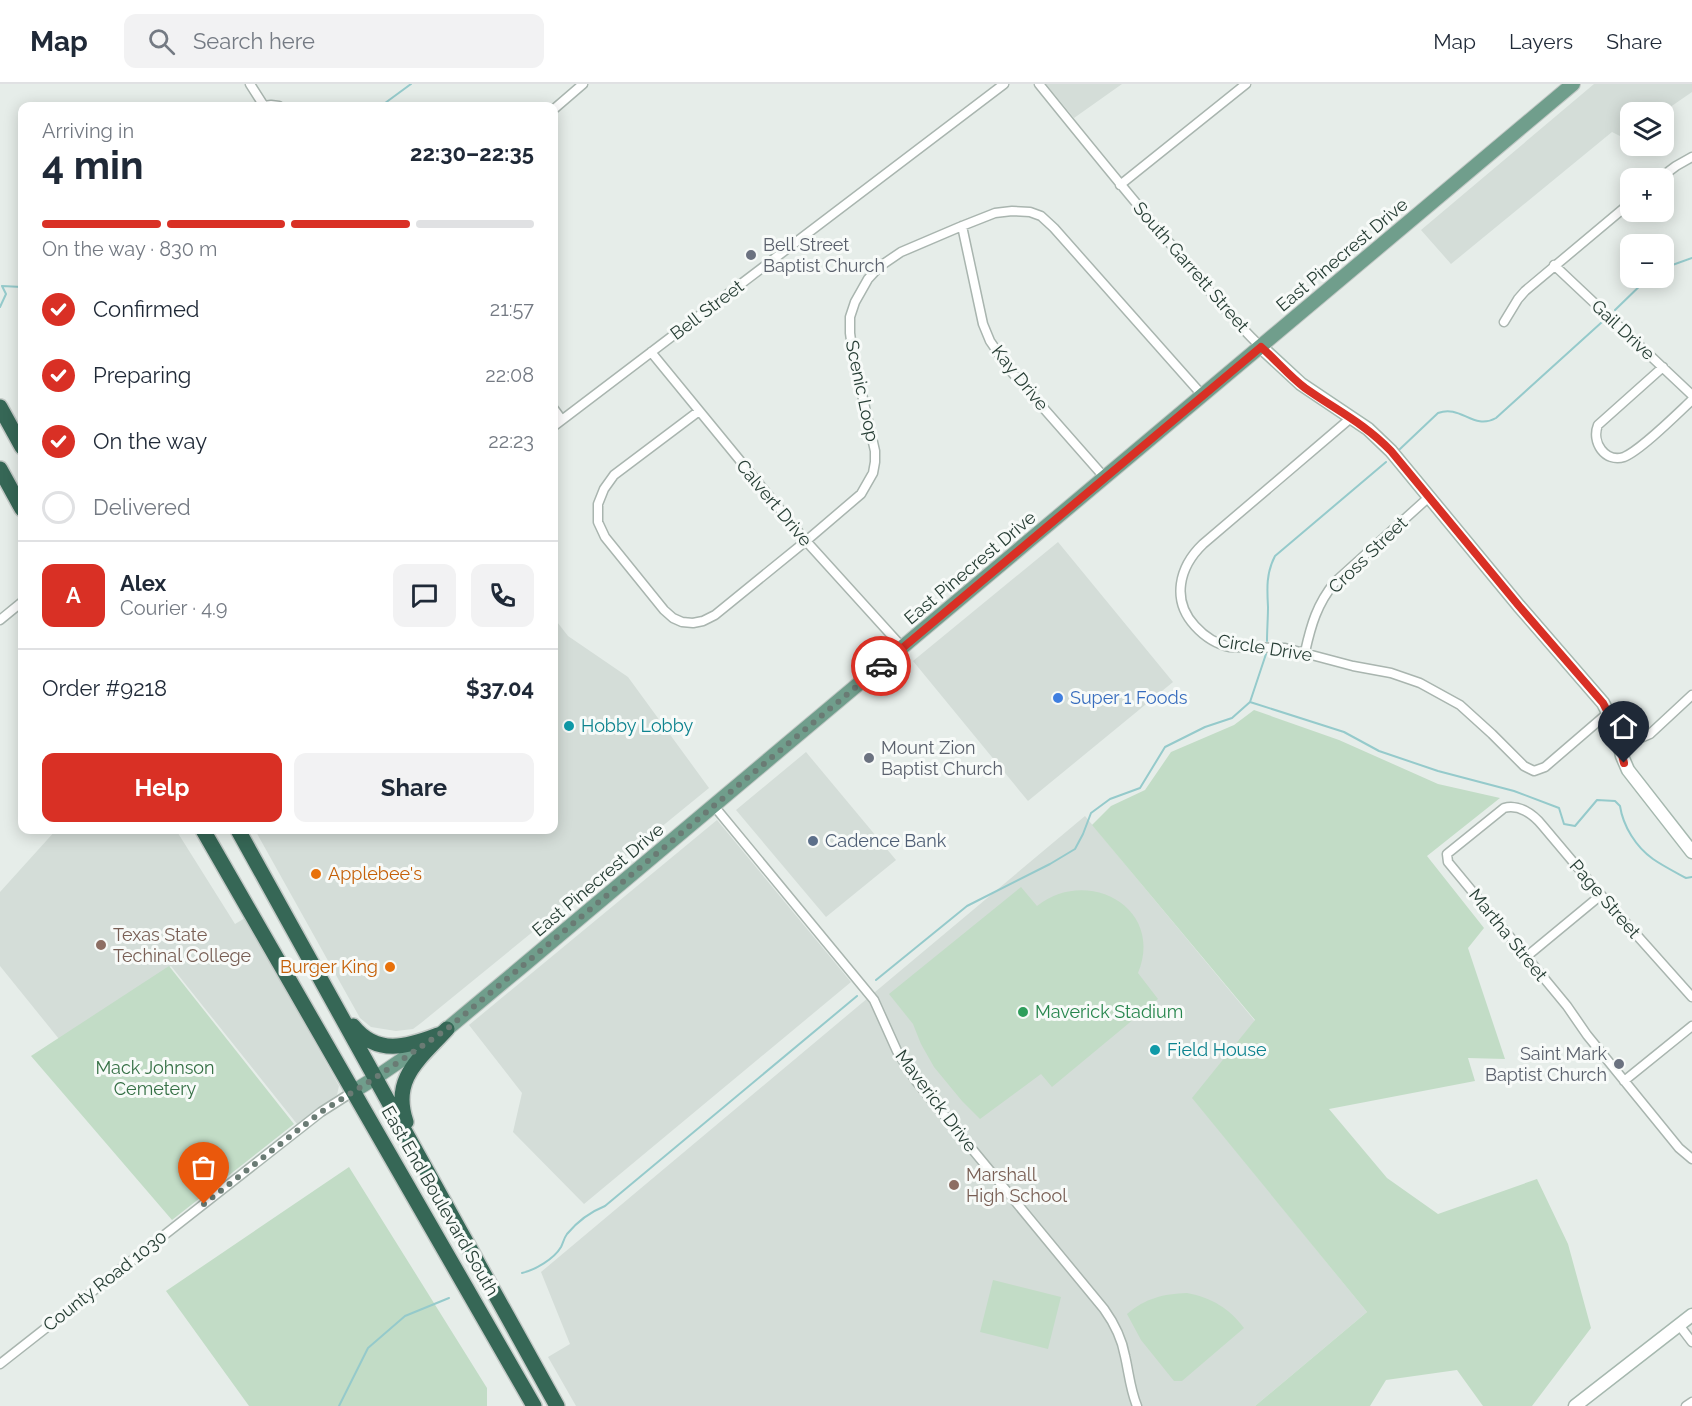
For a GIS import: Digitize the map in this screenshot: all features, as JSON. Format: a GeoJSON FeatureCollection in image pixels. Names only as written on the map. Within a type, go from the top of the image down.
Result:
{"type":"FeatureCollection","features":[{"type":"Feature","properties":{"kind":"highway"},"geometry":{"type":"LineString","coordinates":[[0,407],[6,430],[18,443]]}},
{"type":"Feature","properties":{"kind":"highway"},"geometry":{"type":"LineString","coordinates":[[0,469],[18,502]]}},
{"type":"Feature","properties":{"kind":"highway","name":"East End Boulevard South"},"geometry":{"type":"LineString","coordinates":[[205,834],[534,1406]]}},
{"type":"Feature","properties":{"kind":"highway","name":"East End Boulevard South"},"geometry":{"type":"LineString","coordinates":[[240,834],[557,1406]]}},
{"type":"Feature","properties":{"kind":"highway"},"geometry":{"type":"LineString","coordinates":[[337,1006],[361,1035],[379,1045],[402,1046],[420,1042],[442,1032]]}},
{"type":"Feature","properties":{"kind":"highway"},"geometry":{"type":"LineString","coordinates":[[415,1148],[402,1111],[403,1087],[412,1069],[442,1032]]}},
{"type":"Feature","properties":{"kind":"main road","name":"East Pinecrest Drive"},"geometry":{"type":"LineString","coordinates":[[354,1091],[442,1032],[903,648],[1573,84]]}},
{"type":"Feature","properties":{"kind":"street"},"geometry":{"type":"LineString","coordinates":[[250,84],[261,102]]}},
{"type":"Feature","properties":{"kind":"street"},"geometry":{"type":"LineString","coordinates":[[558,106],[583,84]]}},
{"type":"Feature","properties":{"kind":"street","name":"Bell Street"},"geometry":{"type":"LineString","coordinates":[[558,423],[1004,84]]}},
{"type":"Feature","properties":{"kind":"street","name":"South Garrett Street"},"geometry":{"type":"LineString","coordinates":[[1039,84],[1120,185],[1245,332],[1301,384],[1376,435],[1429,497],[1603,703],[1615,726],[1628,770],[1692,852]]}},
{"type":"Feature","properties":{"kind":"street"},"geometry":{"type":"LineString","coordinates":[[1120,185],[1246,84]]}},
{"type":"Feature","properties":{"kind":"street"},"geometry":{"type":"LineString","coordinates":[[1673,168],[1692,157]]}},
{"type":"Feature","properties":{"kind":"street","name":"Scenic Loop"},"geometry":{"type":"LineString","coordinates":[[699,411],[620,470],[609,481],[600,496],[598,515],[600,528],[609,543],[668,614],[678,620],[693,623],[715,615],[806,541],[861,494],[871,478],[875,452],[853,355],[850,317],[858,294],[873,273],[887,261],[910,248],[1004,211],[1030,212],[1041,216],[1062,236],[1203,396]]}},
{"type":"Feature","properties":{"kind":"street"},"geometry":{"type":"LineString","coordinates":[[1504,322],[1525,291],[1620,211]]}},
{"type":"Feature","properties":{"kind":"street","name":"Kay Drive"},"geometry":{"type":"LineString","coordinates":[[962,226],[983,324],[990,341],[1010,370],[1105,478]]}},
{"type":"Feature","properties":{"kind":"street","name":"Gail Drive"},"geometry":{"type":"LineString","coordinates":[[1554,265],[1663,367],[1692,398]]}},
{"type":"Feature","properties":{"kind":"street","name":"Calvert Drive"},"geometry":{"type":"LineString","coordinates":[[651,352],[806,541],[903,648]]}},
{"type":"Feature","properties":{"kind":"street"},"geometry":{"type":"LineString","coordinates":[[1663,367],[1598,425],[1595,432],[1596,441],[1604,452],[1611,457],[1624,456],[1640,446],[1692,398]]}},
{"type":"Feature","properties":{"kind":"street"},"geometry":{"type":"LineString","coordinates":[[558,414],[562,420]]}},
{"type":"Feature","properties":{"kind":"street","name":"Circle Drive"},"geometry":{"type":"LineString","coordinates":[[1352,417],[1203,544],[1190,558],[1181,578],[1180,596],[1186,614],[1193,624],[1215,643],[1230,646],[1276,646],[1353,666],[1391,673],[1420,683],[1460,705],[1524,766],[1534,771],[1545,767],[1609,712]]}},
{"type":"Feature","properties":{"kind":"street","name":"Cross Street"},"geometry":{"type":"LineString","coordinates":[[1305,652],[1314,615],[1335,582],[1429,497]]}},
{"type":"Feature","properties":{"kind":"street"},"geometry":{"type":"LineString","coordinates":[[0,620],[18,605]]}},
{"type":"Feature","properties":{"kind":"street"},"geometry":{"type":"LineString","coordinates":[[1619,743],[1643,738],[1650,734],[1692,695]]}},
{"type":"Feature","properties":{"kind":"street","name":"Maverick Drive"},"geometry":{"type":"LineString","coordinates":[[714,806],[874,1000],[897,1051],[916,1081],[1104,1309],[1114,1324],[1124,1348],[1130,1387],[1137,1406]]}},
{"type":"Feature","properties":{"kind":"street","name":"Page Street"},"geometry":{"type":"LineString","coordinates":[[1514,807],[1538,819],[1601,895],[1692,997]]}},
{"type":"Feature","properties":{"kind":"street","name":"Martha Street"},"geometry":{"type":"LineString","coordinates":[[1514,807],[1500,810],[1449,851],[1448,862],[1567,1006],[1587,1035],[1679,1148],[1692,1159]]}},
{"type":"Feature","properties":{"kind":"street"},"geometry":{"type":"LineString","coordinates":[[1526,957],[1601,895]]}},
{"type":"Feature","properties":{"kind":"street"},"geometry":{"type":"LineString","coordinates":[[1624,1081],[1692,1026]]}},
{"type":"Feature","properties":{"kind":"street","name":"County Road 1030"},"geometry":{"type":"LineString","coordinates":[[0,1364],[321,1112],[354,1091]]}},
{"type":"Feature","properties":{"kind":"street"},"geometry":{"type":"LineString","coordinates":[[1575,1406],[1692,1315]]}},
{"type":"Feature","properties":{"kind":"street"},"geometry":{"type":"LineString","coordinates":[[1679,1325],[1692,1342]]}},
{"type":"Feature","properties":{"kind":"street"},"geometry":{"type":"LineString","coordinates":[[1686,1406],[1692,1402]]}},
{"type":"Feature","properties":{"kind":"shaded area"},"geometry":{"type":"Polygon","coordinates":[[[1046,84],[1122,84],[1074,118],[1046,84]]]}},
{"type":"Feature","properties":{"kind":"shaded area"},"geometry":{"type":"Polygon","coordinates":[[[1594,84],[1692,84],[1692,92],[1674,104],[1674,102],[1620,102],[1620,136],[1612,132],[1451,264],[1421,230],[1594,84]]]}},
{"type":"Feature","properties":{"kind":"shaded area"},"geometry":{"type":"Polygon","coordinates":[[[1058,542],[1173,682],[1028,801],[913,661],[1058,542]]]}},
{"type":"Feature","properties":{"kind":"shaded area"},"geometry":{"type":"Polygon","coordinates":[[[558,623],[568,636],[628,677],[709,788],[413,1029],[396,1031],[371,1027],[360,1018],[257,834],[558,834],[558,623]]]}},
{"type":"Feature","properties":{"kind":"shaded area"},"geometry":{"type":"Polygon","coordinates":[[[806,752],[896,860],[826,917],[736,810],[806,752]]]}},
{"type":"Feature","properties":{"kind":"shaded area","name":"Marshall High School"},"geometry":{"type":"Polygon","coordinates":[[[1085,816],[1255,1021],[1193,1098],[1367,1312],[1255,1406],[576,1406],[548,1357],[570,1344],[541,1272],[1085,816]]]}},
{"type":"Feature","properties":{"kind":"shaded area"},"geometry":{"type":"Polygon","coordinates":[[[717,820],[851,982],[584,1204],[513,1132],[522,1093],[469,1025],[717,820]]]}},
{"type":"Feature","properties":{"kind":"shaded area","name":"Texas State Techinal College"},"geometry":{"type":"Polygon","coordinates":[[[52,834],[179,834],[235,924],[245,918],[339,1086],[337,1095],[297,1124],[171,966],[59,1039],[0,966],[0,892],[52,834]]]}},
{"type":"Feature","properties":{"kind":"green space"},"geometry":{"type":"Polygon","coordinates":[[[1254,710],[1339,740],[1438,784],[1500,798],[1427,856],[1484,928],[1468,948],[1505,1059],[1468,1058],[1475,1081],[1329,1109],[1387,1178],[1438,1214],[1537,1179],[1568,1244],[1591,1328],[1532,1406],[1483,1406],[1457,1370],[1386,1380],[1370,1406],[1255,1406],[1367,1312],[1192,1098],[1255,1020],[1092,825],[1111,806],[1145,790],[1171,752],[1234,725],[1254,710]]]}},
{"type":"Feature","properties":{"kind":"green space","name":"Maverick Stadium"},"geometry":{"type":"Polygon","coordinates":[[[1021,887],[1037,906],[1057,895],[1078,890],[1098,892],[1116,900],[1131,912],[1141,929],[1143,950],[1138,973],[1158,999],[1052,1087],[1041,1074],[980,1119],[934,1067],[913,1024],[889,994],[1021,887]]]}},
{"type":"Feature","properties":{"kind":"green space","name":"Mack Johnson Cemetery"},"geometry":{"type":"Polygon","coordinates":[[[169,966],[294,1124],[172,1220],[31,1056],[169,966]]]}},
{"type":"Feature","properties":{"kind":"green space"},"geometry":{"type":"Polygon","coordinates":[[[349,1167],[487,1388],[487,1406],[249,1406],[166,1291],[349,1167]]]}},
{"type":"Feature","properties":{"kind":"green space"},"geometry":{"type":"Polygon","coordinates":[[[993,1280],[1061,1297],[1048,1349],[980,1332],[993,1280]]]}},
{"type":"Feature","properties":{"kind":"green space"},"geometry":{"type":"Polygon","coordinates":[[[1187,1293],[1219,1305],[1244,1328],[1182,1381],[1174,1381],[1141,1340],[1127,1314],[1155,1298],[1187,1293]]]}},
{"type":"Feature","properties":{"kind":"waterway"},"geometry":{"type":"LineString","coordinates":[[386,102],[411,84]]}},
{"type":"Feature","properties":{"kind":"waterway"},"geometry":{"type":"LineString","coordinates":[[1674,264],[1692,258]]}},
{"type":"Feature","properties":{"kind":"waterway"},"geometry":{"type":"LineString","coordinates":[[0,307],[6,294],[2,286],[18,287]]}},
{"type":"Feature","properties":{"kind":"waterway"},"geometry":{"type":"LineString","coordinates":[[1615,310],[1638,288]]}},
{"type":"Feature","properties":{"kind":"waterway"},"geometry":{"type":"LineString","coordinates":[[1400,449],[1438,413],[1454,412],[1480,421],[1496,418],[1602,322]]}},
{"type":"Feature","properties":{"kind":"waterway"},"geometry":{"type":"LineString","coordinates":[[1267,641],[1268,581],[1275,556],[1386,462]]}},
{"type":"Feature","properties":{"kind":"waterway"},"geometry":{"type":"LineString","coordinates":[[1250,702],[1266,654]]}},
{"type":"Feature","properties":{"kind":"waterway"},"geometry":{"type":"LineString","coordinates":[[876,980],[967,906],[1075,849],[1091,813],[1110,799],[1140,788],[1165,747],[1205,727],[1232,718],[1250,702],[1344,732],[1379,751],[1438,771],[1514,791],[1559,808],[1564,824],[1575,826],[1597,800],[1615,801],[1620,806],[1627,828],[1641,848],[1669,869],[1686,878],[1692,877]]}},
{"type":"Feature","properties":{"kind":"waterway"},"geometry":{"type":"LineString","coordinates":[[522,1273],[549,1260],[579,1221],[605,1206],[857,996]]}},
{"type":"Feature","properties":{"kind":"waterway"},"geometry":{"type":"LineString","coordinates":[[339,1406],[368,1348],[405,1316],[449,1298]]}},
{"type":"Feature","properties":{"kind":"way so far"},"geometry":{"type":"LineString","coordinates":[[204,1204],[333,1103],[375,1078],[447,1029],[881,666]]}},
{"type":"Feature","properties":{"kind":"place","name":"Bell Street Baptist Church"},"geometry":{"type":"Point","coordinates":[751,255]}},
{"type":"Feature","properties":{"kind":"place","name":"Super 1 Foods"},"geometry":{"type":"Point","coordinates":[1058,698]}},
{"type":"Feature","properties":{"kind":"place","name":"Hobby Lobby"},"geometry":{"type":"Point","coordinates":[569,726]}},
{"type":"Feature","properties":{"kind":"place","name":"Mount Zion Baptist Church"},"geometry":{"type":"Point","coordinates":[869,758]}},
{"type":"Feature","properties":{"kind":"place","name":"Cadence Bank"},"geometry":{"type":"Point","coordinates":[813,841]}},
{"type":"Feature","properties":{"kind":"place","name":"Applebee's"},"geometry":{"type":"Point","coordinates":[316,874]}},
{"type":"Feature","properties":{"kind":"place","name":"Texas State Techinal College"},"geometry":{"type":"Point","coordinates":[101,945]}},
{"type":"Feature","properties":{"kind":"place","name":"Burger King"},"geometry":{"type":"Point","coordinates":[390,967]}},
{"type":"Feature","properties":{"kind":"place","name":"Maverick Stadium"},"geometry":{"type":"Point","coordinates":[1023,1012]}},
{"type":"Feature","properties":{"kind":"place","name":"Field House"},"geometry":{"type":"Point","coordinates":[1155,1050]}},
{"type":"Feature","properties":{"kind":"place","name":"Saint Mark Baptist Church"},"geometry":{"type":"Point","coordinates":[1619,1064]}},
{"type":"Feature","properties":{"kind":"place","name":"Marshall High School"},"geometry":{"type":"Point","coordinates":[954,1185]}},
{"type":"Feature","properties":{"kind":"route"},"geometry":{"type":"LineString","coordinates":[[881,666],[1261,347],[1301,384],[1360,423],[1376,435],[1391,451],[1519,606],[1603,703],[1615,726],[1624,763]]}}]}
